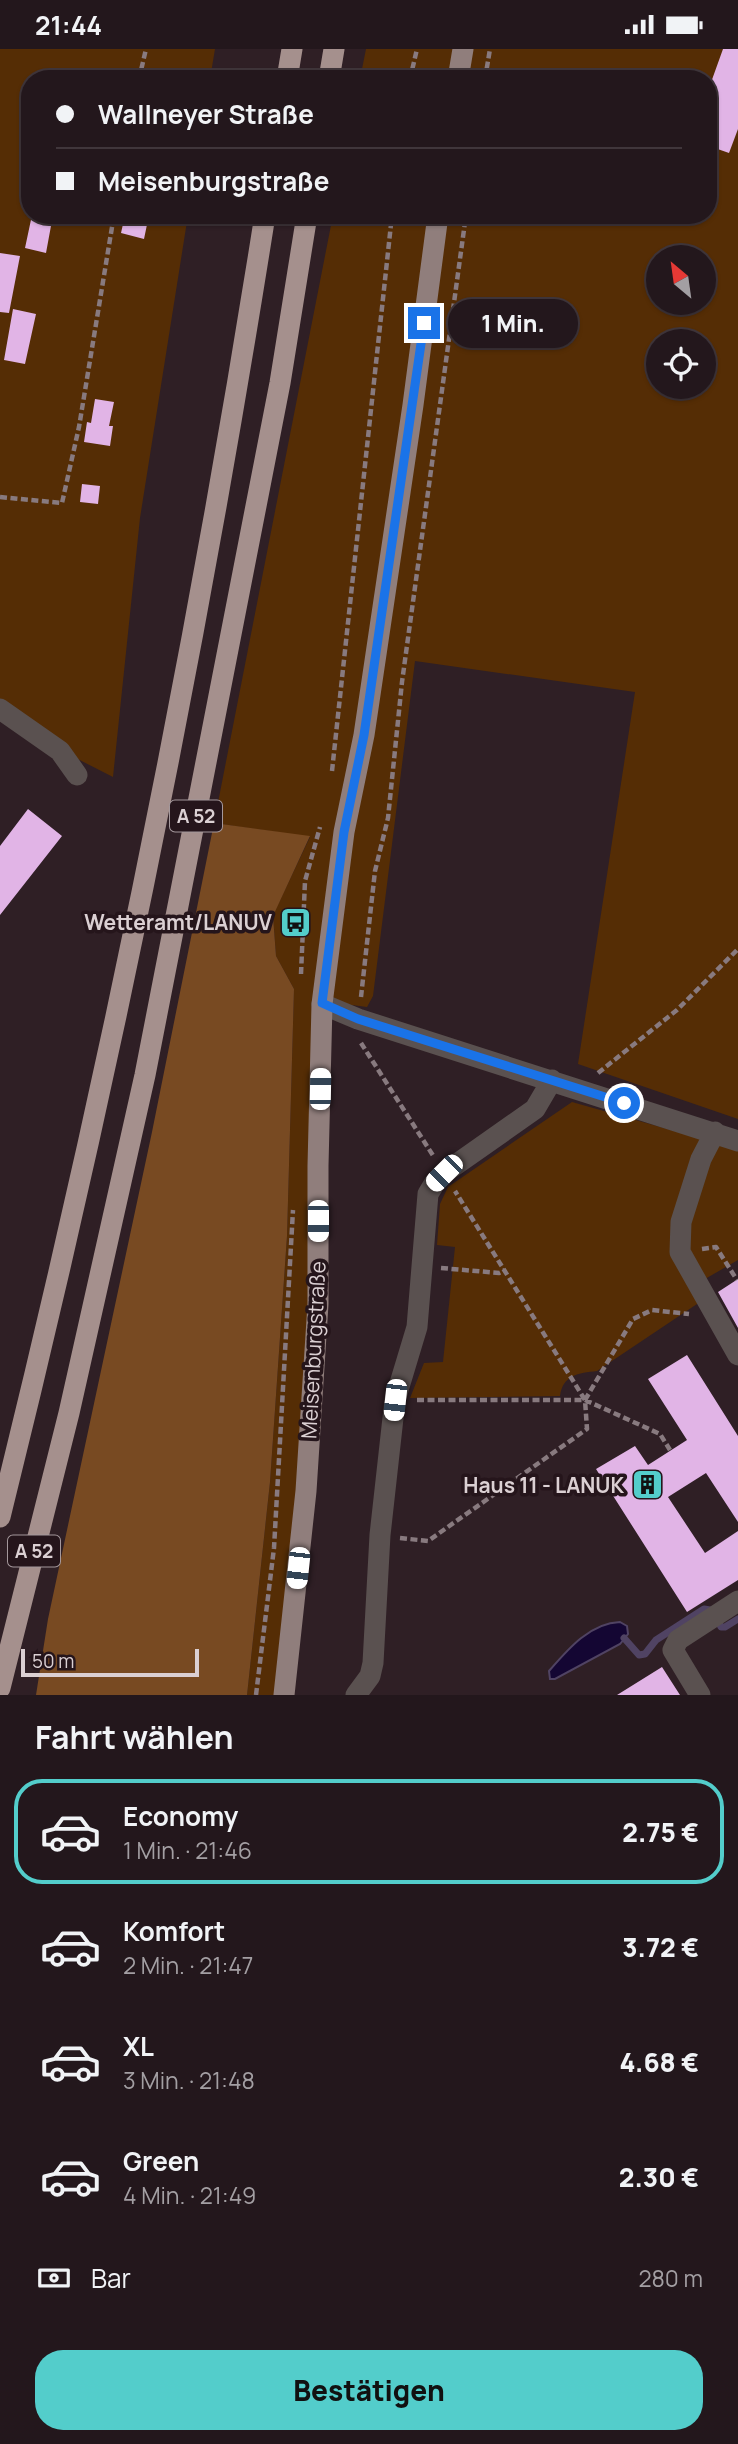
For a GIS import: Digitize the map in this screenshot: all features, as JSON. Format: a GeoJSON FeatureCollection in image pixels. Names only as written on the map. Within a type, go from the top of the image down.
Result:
{"type":"FeatureCollection","features":[{"type":"Feature","properties":{"kind":"highway"},"geometry":{"type":"LineString","coordinates":[[288,70],[292,49]]}},
{"type":"Feature","properties":{"kind":"highway"},"geometry":{"type":"LineString","coordinates":[[330,70],[334,49]]}},
{"type":"Feature","properties":{"kind":"highway","name":"A 52"},"geometry":{"type":"LineString","coordinates":[[0,1517],[140,909],[240,377],[264,224]]}},
{"type":"Feature","properties":{"kind":"highway","name":"A 52"},"geometry":{"type":"LineString","coordinates":[[0,1688],[68,1413],[145,1075],[281,383],[306,224]]}},
{"type":"Feature","properties":{"kind":"main road"},"geometry":{"type":"LineString","coordinates":[[460,70],[463,49]]}},
{"type":"Feature","properties":{"kind":"main road","name":"Meisenburgstraße"},"geometry":{"type":"LineString","coordinates":[[284,1695],[306,1491],[318,1304],[322,1003],[344,832],[364,735],[437,224]]}},
{"type":"Feature","properties":{"kind":"street"},"geometry":{"type":"LineString","coordinates":[[0,709],[60,751],[77,775]]}},
{"type":"Feature","properties":{"kind":"street"},"geometry":{"type":"LineString","coordinates":[[322,1003],[356,1029],[552,1080],[738,1141]]}},
{"type":"Feature","properties":{"kind":"street"},"geometry":{"type":"LineString","coordinates":[[356,1695],[370,1676],[373,1663],[380,1535],[395,1400],[417,1327],[428,1195],[444,1173],[535,1109],[552,1080]]}},
{"type":"Feature","properties":{"kind":"street"},"geometry":{"type":"LineString","coordinates":[[715,1132],[701,1159],[681,1222],[680,1252],[738,1355]]}},
{"type":"Feature","properties":{"kind":"street"},"geometry":{"type":"LineString","coordinates":[[700,1695],[673,1650],[678,1640],[738,1601]]}},
{"type":"Feature","properties":{"kind":"path"},"geometry":{"type":"LineString","coordinates":[[141,70],[146,49]]}},
{"type":"Feature","properties":{"kind":"path"},"geometry":{"type":"LineString","coordinates":[[412,70],[417,49]]}},
{"type":"Feature","properties":{"kind":"path"},"geometry":{"type":"LineString","coordinates":[[486,70],[490,49]]}},
{"type":"Feature","properties":{"kind":"path"},"geometry":{"type":"LineString","coordinates":[[0,497],[62,503],[79,427],[113,224]]}},
{"type":"Feature","properties":{"kind":"path"},"geometry":{"type":"LineString","coordinates":[[330,784],[391,224]]}},
{"type":"Feature","properties":{"kind":"path"},"geometry":{"type":"LineString","coordinates":[[380,1535],[428,1541],[587,1429],[585,1400],[362,1044],[356,1029],[375,871],[388,818],[402,682],[465,224]]}},
{"type":"Feature","properties":{"kind":"path"},"geometry":{"type":"LineString","coordinates":[[301,987],[305,881],[322,821]]}},
{"type":"Feature","properties":{"kind":"path"},"geometry":{"type":"LineString","coordinates":[[578,1089],[677,1010],[738,949]]}},
{"type":"Feature","properties":{"kind":"path"},"geometry":{"type":"LineString","coordinates":[[256,1695],[274,1548],[294,1205]]}},
{"type":"Feature","properties":{"kind":"path"},"geometry":{"type":"LineString","coordinates":[[680,1252],[716,1247],[737,1280]]}},
{"type":"Feature","properties":{"kind":"path"},"geometry":{"type":"LineString","coordinates":[[423,1266],[499,1273],[505,1271]]}},
{"type":"Feature","properties":{"kind":"path"},"geometry":{"type":"LineString","coordinates":[[585,1400],[633,1319],[639,1314],[652,1310],[705,1316],[720,1324]]}},
{"type":"Feature","properties":{"kind":"path"},"geometry":{"type":"LineString","coordinates":[[395,1400],[585,1400],[660,1434],[670,1450]]}},
{"type":"Feature","properties":{"kind":"shaded area"},"geometry":{"type":"Polygon","coordinates":[[[0,49],[215,49],[212,70],[21,70],[21,224],[187,224],[140,518],[113,777],[62,751],[0,708],[0,49]]]}},
{"type":"Feature","properties":{"kind":"shaded area"},"geometry":{"type":"Polygon","coordinates":[[[366,49],[738,49],[738,1119],[578,1064],[635,692],[415,661],[373,996],[367,1007],[322,1001],[314,1304],[280,1695],[247,1695],[270,1482],[287,1236],[294,989],[276,956],[273,915],[310,837],[214,823],[331,224],[717,224],[717,70],[362,70],[366,49]]]}},
{"type":"Feature","properties":{"kind":"shaded area"},"geometry":{"type":"Polygon","coordinates":[[[214,823],[310,836],[273,916],[276,956],[294,989],[287,1236],[270,1482],[247,1695],[36,1695],[48,1619],[152,1132],[214,823]]]}},
{"type":"Feature","properties":{"kind":"shaded area"},"geometry":{"type":"Polygon","coordinates":[[[572,1102],[738,1149],[738,1260],[705,1279],[697,1304],[597,1371],[572,1376],[564,1384],[560,1396],[410,1398],[424,1363],[443,1362],[455,1247],[437,1245],[440,1204],[448,1187],[572,1102]]]}},
{"type":"Feature","properties":{"kind":"shaded area"},"geometry":{"type":"Polygon","coordinates":[[[620,1622],[627,1626],[628,1634],[620,1644],[555,1679],[550,1679],[549,1671],[580,1639],[599,1627],[620,1622]]]}},
{"type":"Feature","properties":{"kind":"building"},"geometry":{"type":"Polygon","coordinates":[[[723,49],[738,49],[738,129],[729,153],[717,149],[715,70],[723,49]]]}},
{"type":"Feature","properties":{"kind":"building"},"geometry":{"type":"Polygon","coordinates":[[[30,224],[51,224],[46,253],[25,248],[30,224]]]}},
{"type":"Feature","properties":{"kind":"building"},"geometry":{"type":"Polygon","coordinates":[[[123,224],[147,224],[144,239],[121,233],[123,224]]]}},
{"type":"Feature","properties":{"kind":"building"},"geometry":{"type":"Polygon","coordinates":[[[0,253],[20,256],[9,313],[0,312],[0,253]]]}},
{"type":"Feature","properties":{"kind":"building"},"geometry":{"type":"Polygon","coordinates":[[[13,309],[36,314],[25,364],[4,360],[13,309]]]}},
{"type":"Feature","properties":{"kind":"building"},"geometry":{"type":"Polygon","coordinates":[[[95,399],[114,402],[109,426],[113,426],[110,446],[84,442],[95,399]]]}},
{"type":"Feature","properties":{"kind":"building"},"geometry":{"type":"Polygon","coordinates":[[[82,484],[100,486],[98,504],[80,502],[82,484]]]}},
{"type":"Feature","properties":{"kind":"building"},"geometry":{"type":"Polygon","coordinates":[[[28,809],[62,836],[0,915],[0,846],[28,809]]]}},
{"type":"Feature","properties":{"kind":"building"},"geometry":{"type":"Polygon","coordinates":[[[738,1279],[738,1328],[718,1292],[738,1279]]]}},
{"type":"Feature","properties":{"kind":"building","name":"Haus 11 - LANUK"},"geometry":{"type":"Polygon","coordinates":[[[687,1355],[738,1436],[738,1522],[706,1473],[668,1497],[705,1553],[738,1531],[738,1580],[687,1612],[596,1469],[635,1446],[648,1465],[687,1440],[648,1379],[687,1355]]]}},
{"type":"Feature","properties":{"kind":"building"},"geometry":{"type":"Polygon","coordinates":[[[662,1667],[680,1695],[617,1695],[662,1667]]]}},
{"type":"Feature","properties":{"kind":"waterway"},"geometry":{"type":"LineString","coordinates":[[624,1638],[639,1655],[645,1654],[656,1640],[704,1609],[710,1610]]}},
{"type":"Feature","properties":{"kind":"waterway"},"geometry":{"type":"LineString","coordinates":[[719,1623],[721,1627],[725,1627],[738,1619]]}},
{"type":"Feature","properties":{"kind":"place","name":"Wetteramt/LANUV"},"geometry":{"type":"Point","coordinates":[295,922]}},
{"type":"Feature","properties":{"kind":"place","name":"Haus 11 - LANUK"},"geometry":{"type":"Point","coordinates":[647,1485]}},
{"type":"Feature","properties":{"kind":"route"},"geometry":{"type":"LineString","coordinates":[[424,323],[364,735],[344,832],[322,1003],[358,1019],[624,1103]]}}]}
